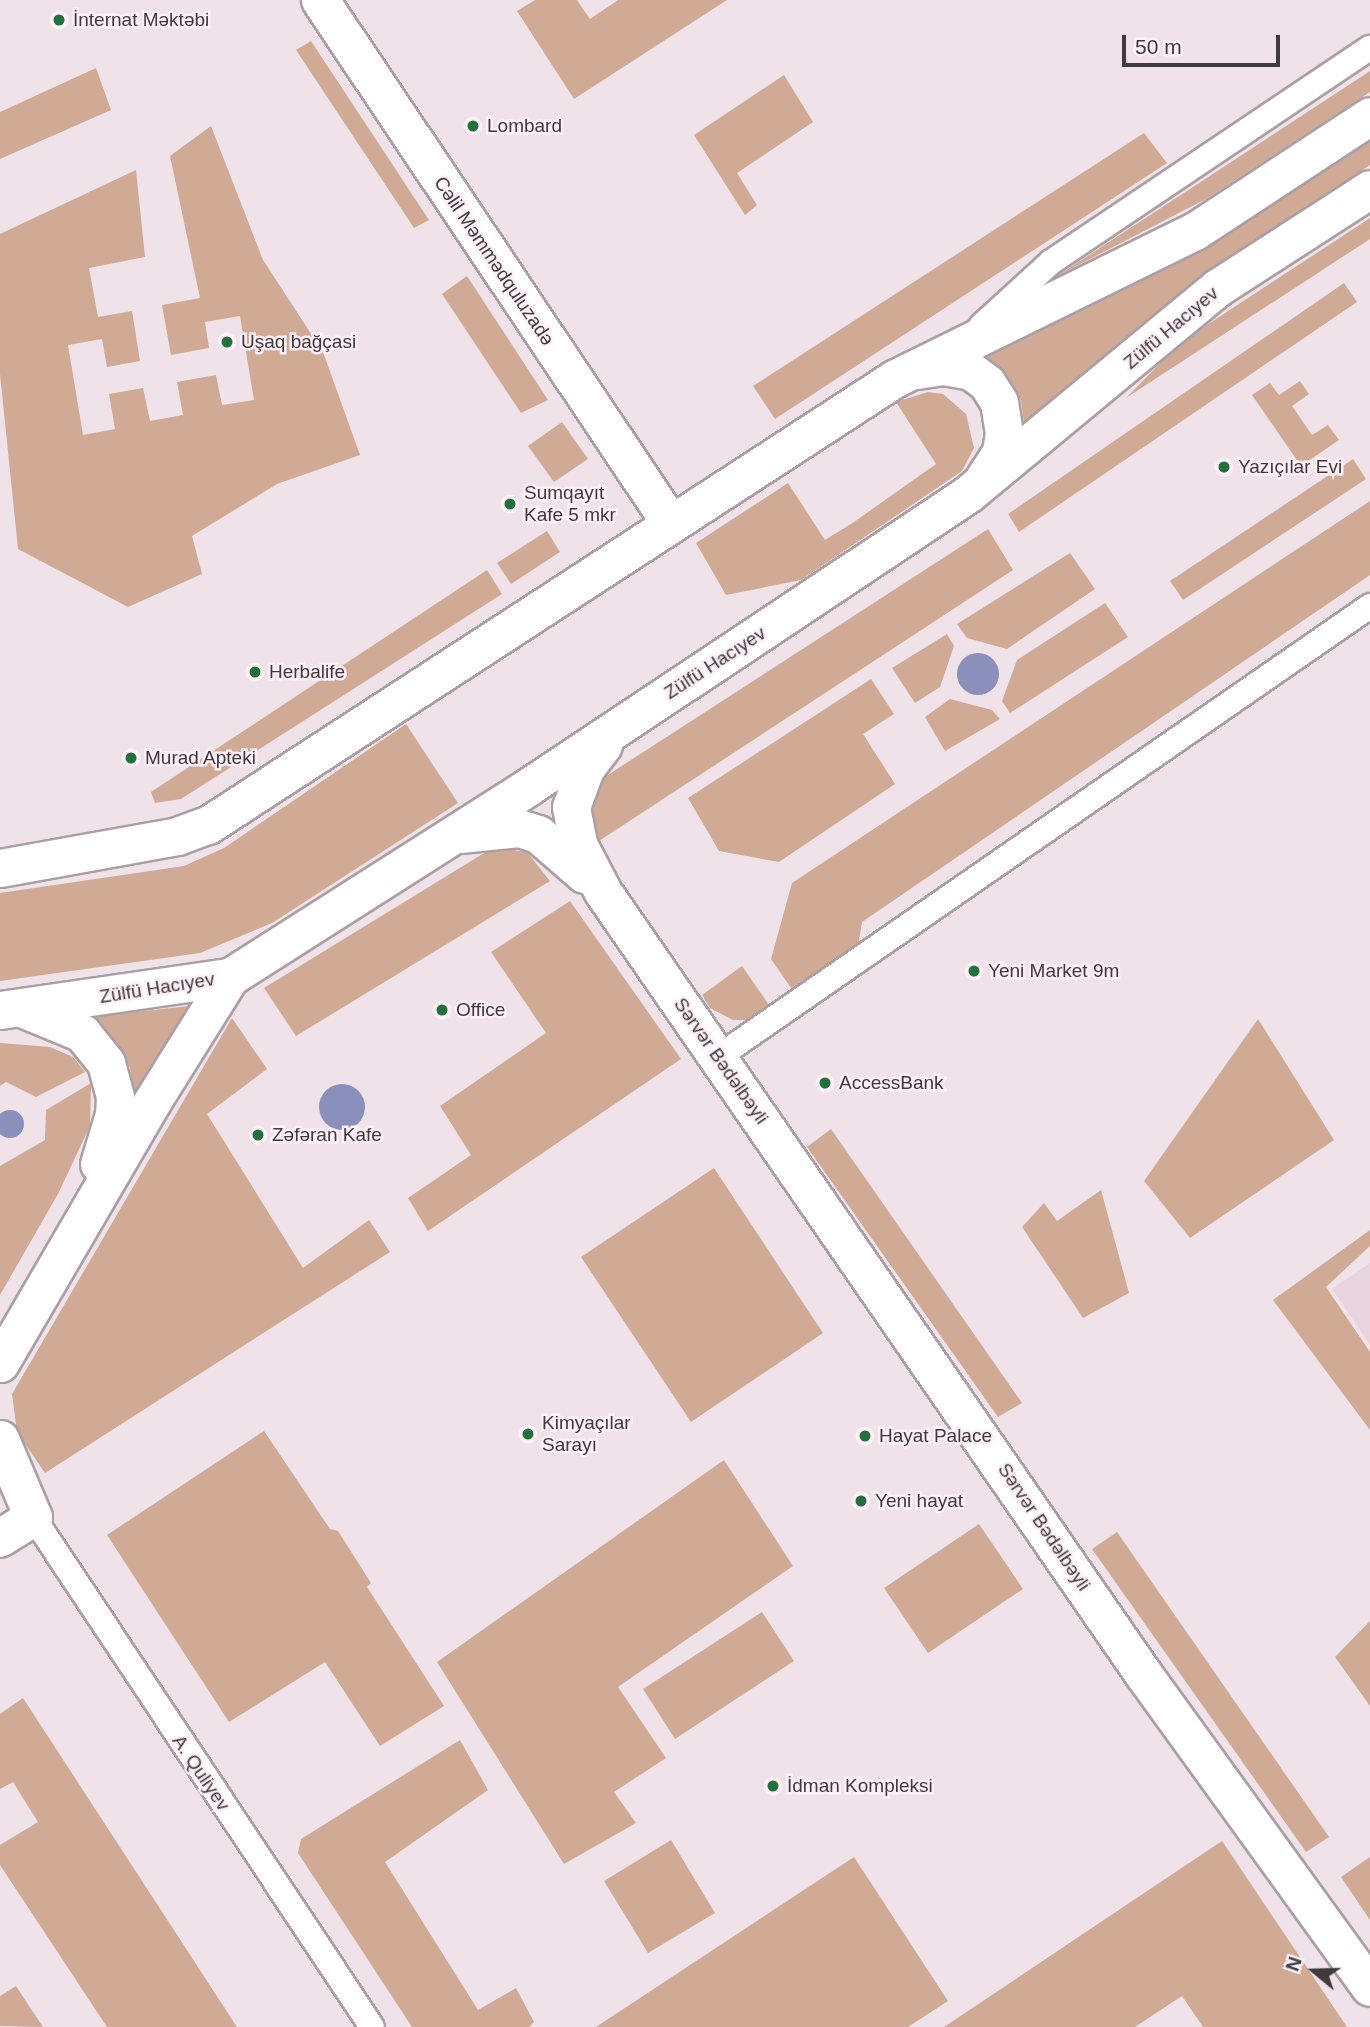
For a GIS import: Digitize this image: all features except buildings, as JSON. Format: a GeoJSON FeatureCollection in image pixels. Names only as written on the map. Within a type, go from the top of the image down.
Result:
{"type":"FeatureCollection","features":[{"type":"Feature","properties":{"kind":"main road","name":"Cəlil Məmmədquluzadə"},"geometry":{"type":"LineString","coordinates":[[320,0],[669,521]]}},
{"type":"Feature","properties":{"kind":"main road"},"geometry":{"type":"LineString","coordinates":[[0,868],[186,834],[208,825],[669,521],[894,379],[962,343],[1195,231],[1370,116]]}},
{"type":"Feature","properties":{"kind":"main road","name":"Zülfü Hacıyev"},"geometry":{"type":"LineString","coordinates":[[10,1010],[230,977],[454,835],[974,490],[1217,288],[1370,189]]}},
{"type":"Feature","properties":{"kind":"main road"},"geometry":{"type":"LineString","coordinates":[[894,379],[926,367],[957,366],[987,383],[999,402],[1004,433],[1000,452],[974,490]]}},
{"type":"Feature","properties":{"kind":"main road"},"geometry":{"type":"LineString","coordinates":[[603,892],[578,845],[571,807],[585,769],[616,728]]}},
{"type":"Feature","properties":{"kind":"main road"},"geometry":{"type":"LineString","coordinates":[[454,835],[519,828],[538,834],[603,892]]}},
{"type":"Feature","properties":{"kind":"main road","name":"Sərvər Bədəlbəyli"},"geometry":{"type":"LineString","coordinates":[[603,892],[1144,1675],[1370,1987]]}},
{"type":"Feature","properties":{"kind":"main road"},"geometry":{"type":"LineString","coordinates":[[0,1363],[230,977]]}},
{"type":"Feature","properties":{"kind":"main road"},"geometry":{"type":"LineString","coordinates":[[10,1010],[45,1015],[82,1033],[96,1045],[111,1078],[114,1114],[78,1228]]}},
{"type":"Feature","properties":{"kind":"main road"},"geometry":{"type":"LineString","coordinates":[[0,1438],[33,1517],[0,1538]]}},
{"type":"Feature","properties":{"kind":"street"},"geometry":{"type":"LineString","coordinates":[[962,343],[1051,262],[1370,48]]}},
{"type":"Feature","properties":{"kind":"street"},"geometry":{"type":"LineString","coordinates":[[718,1057],[1370,606]]}},
{"type":"Feature","properties":{"kind":"street","name":"A. Quliyev"},"geometry":{"type":"LineString","coordinates":[[33,1517],[372,2027]]}},
{"type":"Feature","properties":{"kind":"shaded area"},"geometry":{"type":"Polygon","coordinates":[[[535,0],[577,0],[590,19],[618,0],[727,0],[574,99],[517,11],[535,0]]]}},
{"type":"Feature","properties":{"kind":"shaded area"},"geometry":{"type":"Polygon","coordinates":[[[311,41],[429,220],[414,228],[296,50],[311,41]]]}},
{"type":"Feature","properties":{"kind":"shaded area"},"geometry":{"type":"Polygon","coordinates":[[[96,68],[111,110],[0,159],[0,112],[96,68]]]}},
{"type":"Feature","properties":{"kind":"shaded area"},"geometry":{"type":"Polygon","coordinates":[[[1370,71],[1370,92],[1206,199],[1057,276],[1370,71]]]}},
{"type":"Feature","properties":{"kind":"shaded area"},"geometry":{"type":"Polygon","coordinates":[[[784,75],[813,122],[737,173],[757,205],[745,215],[694,135],[784,75]]]}},
{"type":"Feature","properties":{"kind":"shaded area"},"geometry":{"type":"Polygon","coordinates":[[[211,126],[263,260],[323,352],[360,455],[277,484],[192,536],[202,574],[128,607],[18,549],[0,374],[0,234],[136,170],[145,257],[89,268],[98,317],[132,311],[140,361],[107,367],[102,339],[68,345],[83,435],[115,429],[109,394],[143,388],[150,421],[183,415],[177,382],[216,375],[222,405],[254,400],[240,316],[205,322],[209,348],[171,355],[162,305],[200,298],[170,156],[211,126]]]}},
{"type":"Feature","properties":{"kind":"shaded area"},"geometry":{"type":"Polygon","coordinates":[[[1144,133],[1167,163],[775,419],[753,386],[1144,133]]]}},
{"type":"Feature","properties":{"kind":"shaded area"},"geometry":{"type":"Polygon","coordinates":[[[1370,139],[1370,165],[1216,266],[1025,431],[1021,401],[1007,375],[986,356],[1206,246],[1370,139]]]}},
{"type":"Feature","properties":{"kind":"shaded area"},"geometry":{"type":"Polygon","coordinates":[[[1370,218],[1370,239],[1126,398],[1181,342],[1370,218]]]}},
{"type":"Feature","properties":{"kind":"shaded area"},"geometry":{"type":"Polygon","coordinates":[[[467,276],[548,400],[521,413],[442,294],[467,276]]]}},
{"type":"Feature","properties":{"kind":"shaded area"},"geometry":{"type":"Polygon","coordinates":[[[1344,283],[1357,302],[1019,532],[1008,514],[1344,283]]]}},
{"type":"Feature","properties":{"kind":"shaded area"},"geometry":{"type":"Polygon","coordinates":[[[1300,381],[1309,394],[1292,406],[1312,435],[1328,425],[1339,440],[1301,466],[1252,395],[1270,383],[1279,395],[1300,381]]]}},
{"type":"Feature","properties":{"kind":"shaded area"},"geometry":{"type":"Polygon","coordinates":[[[928,392],[943,394],[966,414],[974,448],[962,471],[801,580],[726,595],[696,543],[788,483],[825,540],[854,522],[936,464],[896,402],[928,392]]]}},
{"type":"Feature","properties":{"kind":"shaded area"},"geometry":{"type":"Polygon","coordinates":[[[562,422],[588,459],[554,482],[528,446],[562,422]]]}},
{"type":"Feature","properties":{"kind":"shaded area"},"geometry":{"type":"Polygon","coordinates":[[[1353,459],[1366,479],[1183,600],[1170,581],[1353,459]]]}},
{"type":"Feature","properties":{"kind":"shaded area"},"geometry":{"type":"Polygon","coordinates":[[[1370,501],[1370,575],[862,922],[858,946],[791,988],[771,959],[792,883],[1370,501]]]}},
{"type":"Feature","properties":{"kind":"shaded area"},"geometry":{"type":"Polygon","coordinates":[[[988,529],[1013,570],[599,841],[590,829],[585,804],[597,782],[988,529]]]}},
{"type":"Feature","properties":{"kind":"shaded area"},"geometry":{"type":"Polygon","coordinates":[[[547,531],[560,552],[511,584],[497,563],[547,531]]]}},
{"type":"Feature","properties":{"kind":"shaded area"},"geometry":{"type":"Polygon","coordinates":[[[1070,553],[1095,589],[1007,649],[967,638],[957,624],[1070,553]]]}},
{"type":"Feature","properties":{"kind":"shaded area"},"geometry":{"type":"Polygon","coordinates":[[[487,570],[502,594],[181,799],[155,803],[151,792],[487,570]]]}},
{"type":"Feature","properties":{"kind":"shaded area"},"geometry":{"type":"Polygon","coordinates":[[[1105,603],[1128,637],[1010,713],[1002,701],[1017,660],[1105,603]]]}},
{"type":"Feature","properties":{"kind":"shaded area"},"geometry":{"type":"Polygon","coordinates":[[[947,634],[954,646],[940,687],[915,703],[892,668],[947,634]]]}},
{"type":"Feature","properties":{"kind":"shaded area"},"geometry":{"type":"Polygon","coordinates":[[[871,679],[894,714],[863,734],[895,784],[779,862],[719,851],[688,798],[871,679]]]}},
{"type":"Feature","properties":{"kind":"shaded area"},"geometry":{"type":"Polygon","coordinates":[[[950,699],[992,710],[1000,719],[945,751],[925,717],[950,699]]]}},
{"type":"Feature","properties":{"kind":"shaded area"},"geometry":{"type":"Polygon","coordinates":[[[406,724],[458,803],[272,923],[200,953],[0,981],[0,893],[184,866],[224,848],[406,724]]]}},
{"type":"Feature","properties":{"kind":"shaded area"},"geometry":{"type":"Polygon","coordinates":[[[494,847],[527,852],[550,881],[296,1036],[264,988],[494,847]]]}},
{"type":"Feature","properties":{"kind":"shaded area"},"geometry":{"type":"Polygon","coordinates":[[[570,901],[681,1059],[428,1231],[408,1198],[471,1155],[440,1106],[546,1033],[491,952],[570,901]]]}},
{"type":"Feature","properties":{"kind":"shaded area"},"geometry":{"type":"Polygon","coordinates":[[[742,966],[769,1005],[747,1020],[733,1020],[710,1008],[702,995],[742,966]]]}},
{"type":"Feature","properties":{"kind":"shaded area"},"geometry":{"type":"Polygon","coordinates":[[[189,1006],[134,1100],[130,1068],[114,1040],[90,1017],[189,1006]]]}},
{"type":"Feature","properties":{"kind":"shaded area"},"geometry":{"type":"Polygon","coordinates":[[[232,1018],[267,1069],[207,1114],[303,1268],[369,1220],[390,1252],[45,1473],[17,1432],[12,1394],[232,1018]]]}},
{"type":"Feature","properties":{"kind":"shaded area"},"geometry":{"type":"Polygon","coordinates":[[[1258,1019],[1334,1140],[1190,1238],[1144,1181],[1258,1019]]]}},
{"type":"Feature","properties":{"kind":"shaded area"},"geometry":{"type":"Polygon","coordinates":[[[0,1043],[50,1047],[73,1057],[85,1072],[36,1097],[6,1082],[0,1086],[0,1043]]]}},
{"type":"Feature","properties":{"kind":"shaded area"},"geometry":{"type":"Polygon","coordinates":[[[91,1083],[90,1126],[58,1194],[0,1295],[0,1166],[45,1140],[46,1110],[91,1083]]]}},
{"type":"Feature","properties":{"kind":"shaded area"},"geometry":{"type":"Polygon","coordinates":[[[831,1129],[1022,1403],[998,1417],[807,1147],[831,1129]]]}},
{"type":"Feature","properties":{"kind":"shaded area"},"geometry":{"type":"Polygon","coordinates":[[[714,1168],[823,1333],[691,1422],[581,1257],[714,1168]]]}},
{"type":"Feature","properties":{"kind":"shaded area"},"geometry":{"type":"Polygon","coordinates":[[[1101,1190],[1129,1293],[1083,1318],[1022,1227],[1044,1203],[1057,1221],[1101,1190]]]}},
{"type":"Feature","properties":{"kind":"shaded area"},"geometry":{"type":"Polygon","coordinates":[[[1370,1230],[1370,1246],[1326,1287],[1370,1352],[1370,1430],[1273,1300],[1370,1230]]]}},
{"type":"Feature","properties":{"kind":"shaded area"},"geometry":{"type":"Polygon","coordinates":[[[1370,1263],[1370,1345],[1332,1289],[1370,1263]]]}},
{"type":"Feature","properties":{"kind":"shaded area"},"geometry":{"type":"Polygon","coordinates":[[[264,1431],[330,1529],[338,1531],[371,1583],[367,1587],[444,1706],[380,1746],[325,1662],[229,1722],[107,1535],[264,1431]]]}},
{"type":"Feature","properties":{"kind":"shaded area"},"geometry":{"type":"Polygon","coordinates":[[[724,1460],[793,1566],[618,1687],[666,1758],[614,1792],[636,1823],[564,1864],[437,1662],[724,1460]]]}},
{"type":"Feature","properties":{"kind":"shaded area"},"geometry":{"type":"Polygon","coordinates":[[[979,1524],[1023,1589],[928,1653],[884,1588],[979,1524]]]}},
{"type":"Feature","properties":{"kind":"shaded area"},"geometry":{"type":"Polygon","coordinates":[[[1117,1532],[1329,1837],[1306,1852],[1092,1549],[1117,1532]]]}},
{"type":"Feature","properties":{"kind":"shaded area"},"geometry":{"type":"Polygon","coordinates":[[[762,1612],[794,1661],[675,1739],[643,1689],[762,1612]]]}},
{"type":"Feature","properties":{"kind":"shaded area"},"geometry":{"type":"Polygon","coordinates":[[[1370,1621],[1370,1706],[1335,1657],[1370,1621]]]}},
{"type":"Feature","properties":{"kind":"shaded area"},"geometry":{"type":"Polygon","coordinates":[[[23,1698],[237,2027],[107,2027],[0,1865],[0,1845],[38,1822],[13,1782],[0,1789],[0,1714],[23,1698]]]}},
{"type":"Feature","properties":{"kind":"shaded area"},"geometry":{"type":"Polygon","coordinates":[[[460,1740],[488,1790],[385,1862],[478,2010],[516,1988],[534,2022],[529,2027],[412,2027],[298,1853],[301,1839],[460,1740]]]}},
{"type":"Feature","properties":{"kind":"shaded area"},"geometry":{"type":"Polygon","coordinates":[[[671,1840],[715,1913],[648,1953],[604,1881],[671,1840]]]}},
{"type":"Feature","properties":{"kind":"shaded area"},"geometry":{"type":"Polygon","coordinates":[[[1222,1841],[1347,2027],[1203,2027],[1182,1996],[1135,2027],[944,2027],[1222,1841]]]}},
{"type":"Feature","properties":{"kind":"shaded area"},"geometry":{"type":"Polygon","coordinates":[[[854,1857],[948,2001],[908,2027],[596,2027],[854,1857]]]}},
{"type":"Feature","properties":{"kind":"shaded area"},"geometry":{"type":"Polygon","coordinates":[[[1370,1857],[1370,1920],[1341,1877],[1370,1857]]]}},
{"type":"Feature","properties":{"kind":"shaded area"},"geometry":{"type":"Polygon","coordinates":[[[16,1986],[43,2027],[0,2026],[0,1996],[16,1986]]]}},
{"type":"Feature","properties":{"kind":"water"},"geometry":{"type":"Polygon","coordinates":[[[978,653],[993,659],[999,674],[993,689],[978,695],[963,689],[957,674],[963,659],[978,653]]]}},
{"type":"Feature","properties":{"kind":"water"},"geometry":{"type":"Polygon","coordinates":[[[342,1084],[358,1091],[365,1107],[358,1123],[342,1130],[326,1123],[319,1107],[326,1091],[342,1084]]]}},
{"type":"Feature","properties":{"kind":"water"},"geometry":{"type":"Polygon","coordinates":[[[10,1110],[20,1114],[24,1124],[20,1134],[10,1138],[0,1134],[-4,1124],[0,1114],[10,1110]]]}},
{"type":"Feature","properties":{"kind":"place","name":"İnternat Məktəbi"},"geometry":{"type":"Point","coordinates":[59,20]}},
{"type":"Feature","properties":{"kind":"place","name":"Lombard"},"geometry":{"type":"Point","coordinates":[473,126]}},
{"type":"Feature","properties":{"kind":"place","name":"Uşaq bağçasi"},"geometry":{"type":"Point","coordinates":[227,342]}},
{"type":"Feature","properties":{"kind":"place","name":"Yazıçılar Evi"},"geometry":{"type":"Point","coordinates":[1224,467]}},
{"type":"Feature","properties":{"kind":"place","name":"Sumqayıt Kafe 5 mkr"},"geometry":{"type":"Point","coordinates":[510,504]}},
{"type":"Feature","properties":{"kind":"place","name":"Herbalife"},"geometry":{"type":"Point","coordinates":[255,672]}},
{"type":"Feature","properties":{"kind":"place","name":"Murad Apteki"},"geometry":{"type":"Point","coordinates":[131,758]}},
{"type":"Feature","properties":{"kind":"place","name":"Yeni Market 9m"},"geometry":{"type":"Point","coordinates":[974,971]}},
{"type":"Feature","properties":{"kind":"place","name":"Office"},"geometry":{"type":"Point","coordinates":[442,1010]}},
{"type":"Feature","properties":{"kind":"place","name":"AccessBank"},"geometry":{"type":"Point","coordinates":[825,1083]}},
{"type":"Feature","properties":{"kind":"place","name":"Zәfәran Kafe"},"geometry":{"type":"Point","coordinates":[258,1135]}},
{"type":"Feature","properties":{"kind":"place","name":"Kimyaçılar Sarayı"},"geometry":{"type":"Point","coordinates":[528,1434]}},
{"type":"Feature","properties":{"kind":"place","name":"Hayat Palace"},"geometry":{"type":"Point","coordinates":[865,1436]}},
{"type":"Feature","properties":{"kind":"place","name":"Yeni hayat"},"geometry":{"type":"Point","coordinates":[861,1501]}},
{"type":"Feature","properties":{"kind":"place","name":"İdman Kompleksi"},"geometry":{"type":"Point","coordinates":[773,1786]}}]}
